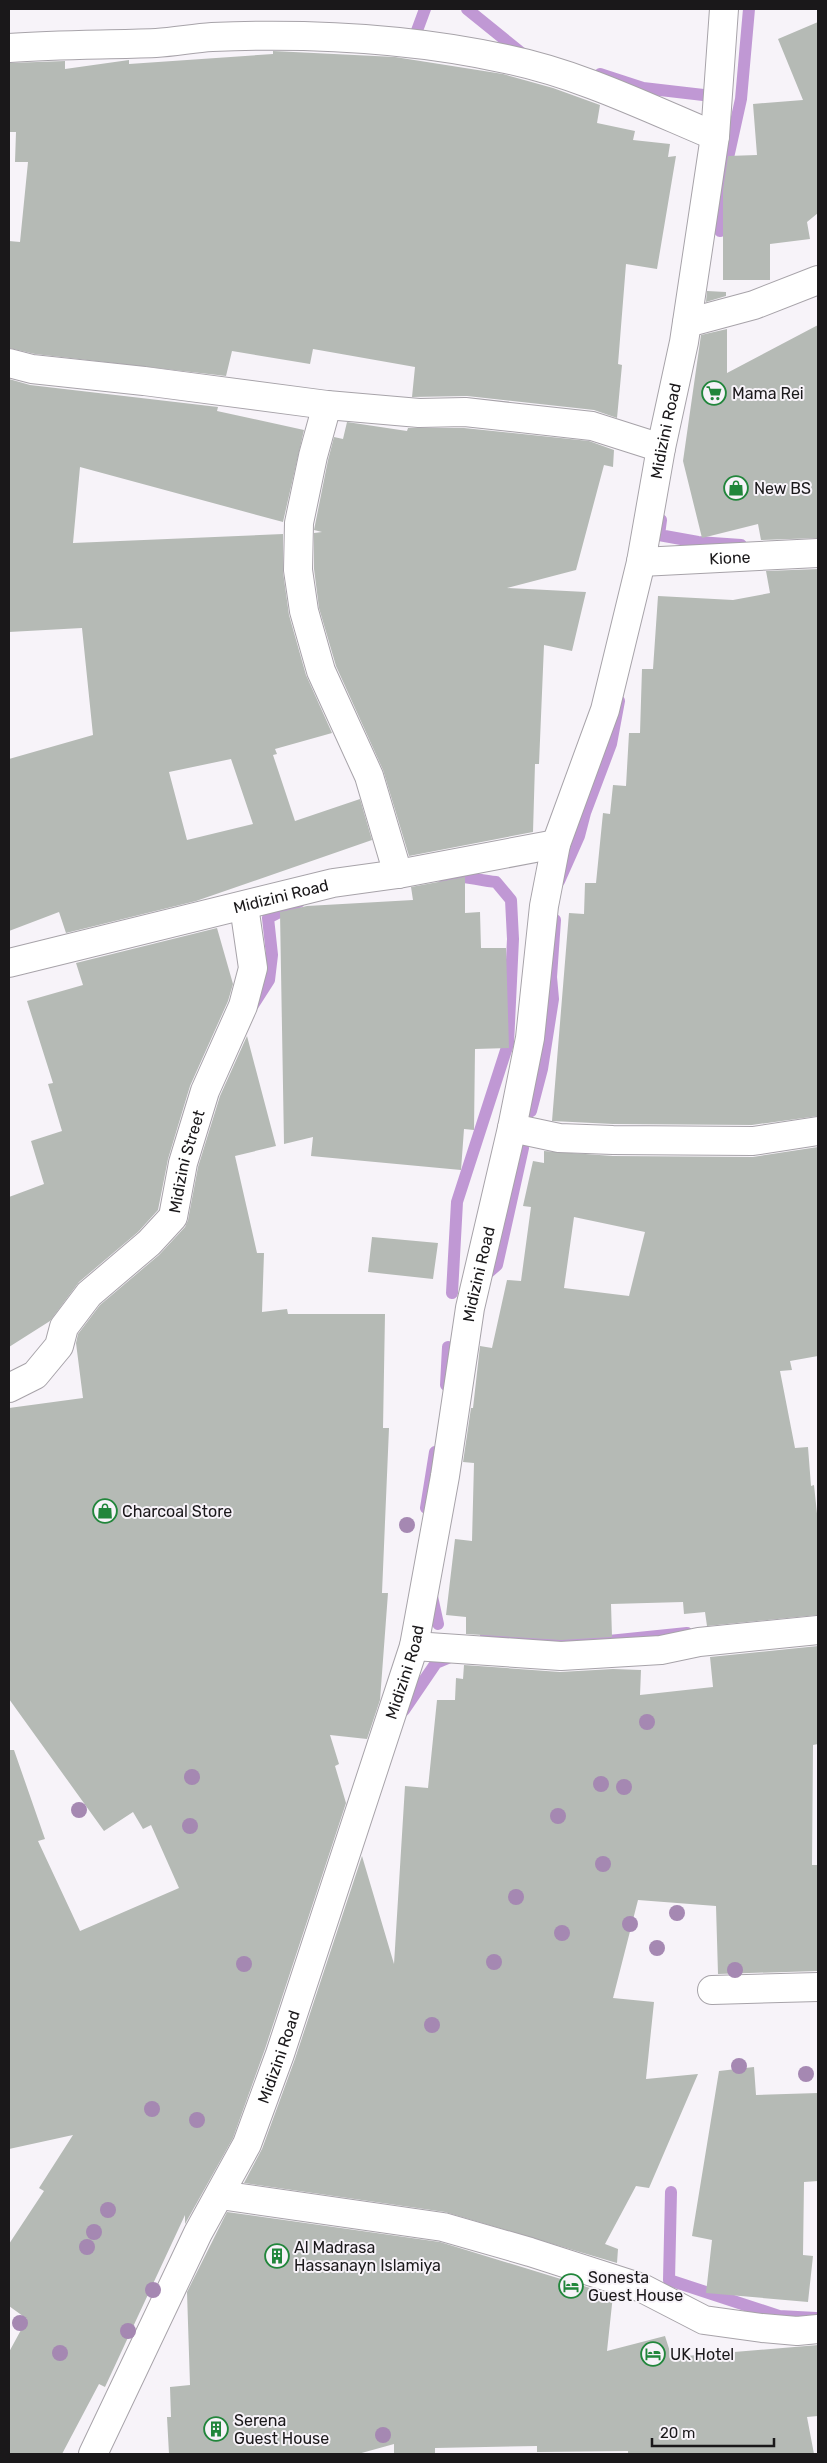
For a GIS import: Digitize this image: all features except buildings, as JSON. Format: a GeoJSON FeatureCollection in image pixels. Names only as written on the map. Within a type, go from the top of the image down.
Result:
{"type":"FeatureCollection","features":[{"type":"Feature","properties":{"kind":"street","name":"Midizini Road"},"geometry":{"type":"LineString","coordinates":[[93,2454],[198,2233],[247,2144],[280,2054],[414,1646],[445,1476],[470,1308],[512,1128],[530,1038],[544,906],[556,844],[605,710],[641,562],[661,448],[687,323],[715,136],[724,9]]}},
{"type":"Feature","properties":{"kind":"street"},"geometry":{"type":"LineString","coordinates":[[9,48],[55,44],[120,44],[212,38],[361,37],[508,59],[581,80],[715,136]]}},
{"type":"Feature","properties":{"kind":"street"},"geometry":{"type":"LineString","coordinates":[[687,323],[754,305],[818,280]]}},
{"type":"Feature","properties":{"kind":"street"},"geometry":{"type":"LineString","coordinates":[[9,363],[32,370],[164,383],[327,405],[419,413],[465,412],[592,426],[661,448]]}},
{"type":"Feature","properties":{"kind":"street"},"geometry":{"type":"LineString","coordinates":[[327,405],[299,523],[298,570],[304,610],[321,671],[369,776],[398,874]]}},
{"type":"Feature","properties":{"kind":"street","name":"Kione"},"geometry":{"type":"LineString","coordinates":[[641,562],[818,552]]}},
{"type":"Feature","properties":{"kind":"street","name":"Midizini Road"},"geometry":{"type":"LineString","coordinates":[[9,963],[333,883],[398,874],[556,844]]}},
{"type":"Feature","properties":{"kind":"street","name":"Midizini Street"},"geometry":{"type":"LineString","coordinates":[[9,1388],[35,1375],[59,1346],[64,1327],[89,1294],[149,1242],[172,1217],[184,1163],[205,1091],[243,1006],[253,968],[244,906]]}},
{"type":"Feature","properties":{"kind":"street"},"geometry":{"type":"LineString","coordinates":[[512,1128],[559,1138],[622,1140],[753,1141],[818,1131]]}},
{"type":"Feature","properties":{"kind":"street"},"geometry":{"type":"LineString","coordinates":[[414,1646],[562,1656],[661,1650],[699,1642],[818,1630]]}},
{"type":"Feature","properties":{"kind":"street"},"geometry":{"type":"LineString","coordinates":[[712,1990],[818,1987]]}},
{"type":"Feature","properties":{"kind":"street"},"geometry":{"type":"LineString","coordinates":[[220,2195],[442,2227],[530,2252],[642,2288],[704,2320],[762,2328],[818,2329]]}},
{"type":"Feature","properties":{"kind":"waterway"},"geometry":{"type":"LineString","coordinates":[[415,36],[425,9]]}},
{"type":"Feature","properties":{"kind":"waterway"},"geometry":{"type":"LineString","coordinates":[[467,9],[525,56]]}},
{"type":"Feature","properties":{"kind":"waterway"},"geometry":{"type":"LineString","coordinates":[[720,231],[722,185],[741,99],[749,9]]}},
{"type":"Feature","properties":{"kind":"waterway"},"geometry":{"type":"LineString","coordinates":[[600,74],[643,88],[712,96],[712,89]]}},
{"type":"Feature","properties":{"kind":"waterway"},"geometry":{"type":"LineString","coordinates":[[661,520],[659,535],[698,542],[741,545]]}},
{"type":"Feature","properties":{"kind":"waterway"},"geometry":{"type":"LineString","coordinates":[[559,881],[579,836],[585,813],[611,744],[619,701]]}},
{"type":"Feature","properties":{"kind":"waterway"},"geometry":{"type":"LineString","coordinates":[[441,876],[447,875],[496,882],[511,900],[513,939],[508,1044],[457,1202],[452,1293]]}},
{"type":"Feature","properties":{"kind":"waterway"},"geometry":{"type":"LineString","coordinates":[[253,1005],[269,980],[272,955],[268,918],[299,902]]}},
{"type":"Feature","properties":{"kind":"waterway"},"geometry":{"type":"LineString","coordinates":[[531,1111],[542,1069],[553,999],[551,977],[555,920]]}},
{"type":"Feature","properties":{"kind":"waterway"},"geometry":{"type":"LineString","coordinates":[[482,1278],[497,1265],[523,1148]]}},
{"type":"Feature","properties":{"kind":"waterway"},"geometry":{"type":"LineString","coordinates":[[446,1385],[448,1347]]}},
{"type":"Feature","properties":{"kind":"waterway"},"geometry":{"type":"LineString","coordinates":[[426,1508],[435,1452]]}},
{"type":"Feature","properties":{"kind":"waterway"},"geometry":{"type":"LineString","coordinates":[[431,1592],[438,1624]]}},
{"type":"Feature","properties":{"kind":"waterway"},"geometry":{"type":"LineString","coordinates":[[486,1636],[548,1641],[599,1642],[687,1633]]}},
{"type":"Feature","properties":{"kind":"waterway"},"geometry":{"type":"LineString","coordinates":[[404,1710],[436,1663],[455,1655]]}},
{"type":"Feature","properties":{"kind":"waterway"},"geometry":{"type":"LineString","coordinates":[[671,2192],[669,2280],[779,2316],[816,2318]]}},
{"type":"Feature","properties":{"kind":"place","name":"Mama Rei"},"geometry":{"type":"Point","coordinates":[714,393]}},
{"type":"Feature","properties":{"kind":"place","name":"New BS"},"geometry":{"type":"Point","coordinates":[736,488]}},
{"type":"Feature","properties":{"kind":"place","name":"Charcoal Store"},"geometry":{"type":"Point","coordinates":[105,1511]}},
{"type":"Feature","properties":{"kind":"place","name":"Al Madrasa Hassanayn Islamiya"},"geometry":{"type":"Point","coordinates":[277,2256]}},
{"type":"Feature","properties":{"kind":"place","name":"Sonesta Guest House"},"geometry":{"type":"Point","coordinates":[571,2286]}},
{"type":"Feature","properties":{"kind":"place","name":"UK Hotel"},"geometry":{"type":"Point","coordinates":[653,2354]}},
{"type":"Feature","properties":{"kind":"place","name":"Serena Guest House"},"geometry":{"type":"Point","coordinates":[216,2429]}}]}
